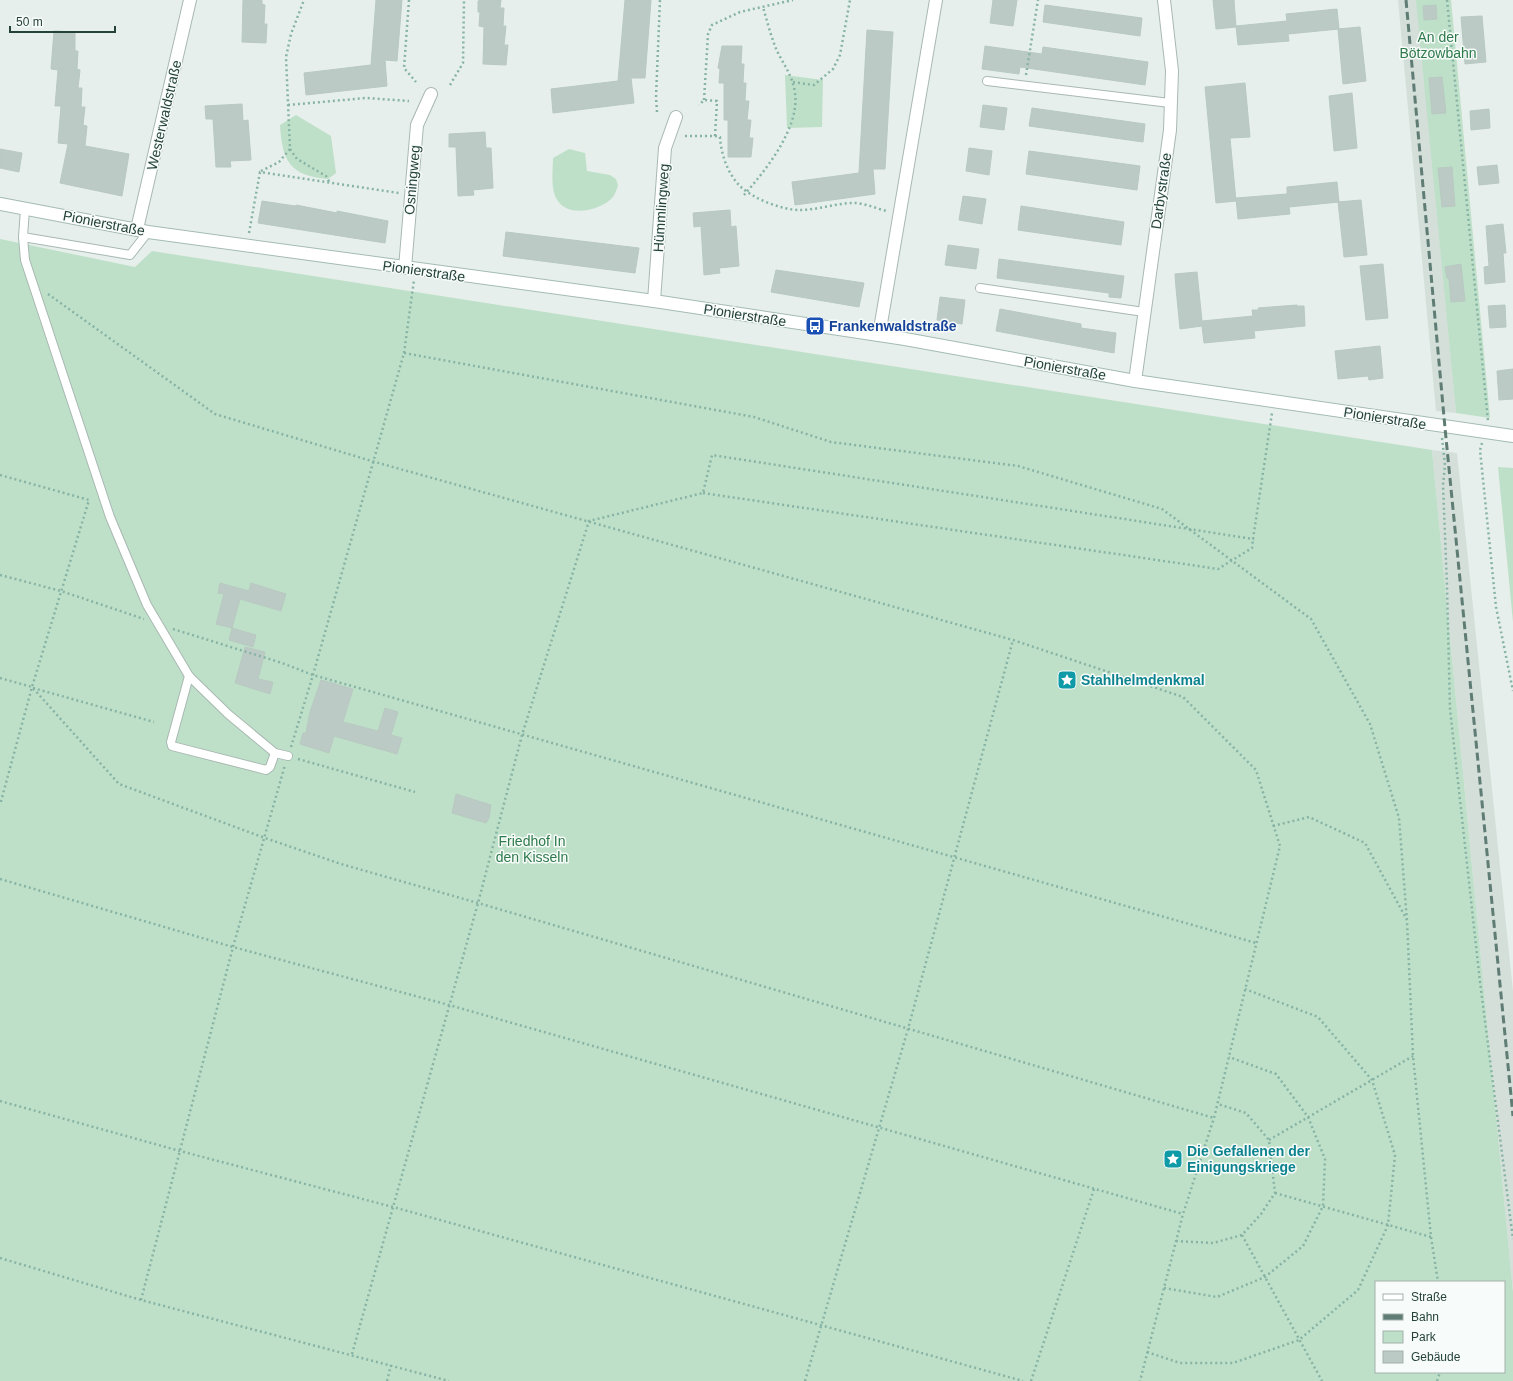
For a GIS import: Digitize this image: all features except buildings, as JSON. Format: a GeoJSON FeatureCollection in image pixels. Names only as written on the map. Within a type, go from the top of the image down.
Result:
{"type":"FeatureCollection","features":[{"type":"Feature","properties":{"kind":"street","name":"Westerwaldstraße"},"geometry":{"type":"LineString","coordinates":[[142,231],[190,0]]}},
{"type":"Feature","properties":{"kind":"street"},"geometry":{"type":"LineString","coordinates":[[879,335],[936,0]]}},
{"type":"Feature","properties":{"kind":"street","name":"Darbystraße"},"geometry":{"type":"LineString","coordinates":[[1135,381],[1170,130],[1172,71],[1164,0]]}},
{"type":"Feature","properties":{"kind":"street","name":"Osningweg"},"geometry":{"type":"LineString","coordinates":[[410,269],[417,125],[431,94]]}},
{"type":"Feature","properties":{"kind":"street","name":"Hümmlingweg"},"geometry":{"type":"LineString","coordinates":[[654,302],[665,148],[676,117]]}},
{"type":"Feature","properties":{"kind":"street","name":"Pionierstraße"},"geometry":{"type":"LineString","coordinates":[[0,204],[142,231],[654,302],[879,335],[1135,381],[1486,434],[1513,436]]}},
{"type":"Feature","properties":{"kind":"lane"},"geometry":{"type":"LineString","coordinates":[[987,81],[1170,103]]}},
{"type":"Feature","properties":{"kind":"lane"},"geometry":{"type":"LineString","coordinates":[[25,209],[23,237],[25,260],[110,517],[147,605],[189,676],[228,714],[275,753],[288,756]]}},
{"type":"Feature","properties":{"kind":"lane"},"geometry":{"type":"LineString","coordinates":[[23,237],[130,255],[142,231]]}},
{"type":"Feature","properties":{"kind":"lane"},"geometry":{"type":"LineString","coordinates":[[980,288],[1144,312]]}},
{"type":"Feature","properties":{"kind":"lane"},"geometry":{"type":"LineString","coordinates":[[189,676],[171,742],[172,746],[266,770],[270,767],[275,753]]}},
{"type":"Feature","properties":{"kind":"path"},"geometry":{"type":"LineString","coordinates":[[304,0],[291,34],[286,57],[290,149],[297,160],[326,176],[330,183]]}},
{"type":"Feature","properties":{"kind":"path"},"geometry":{"type":"LineString","coordinates":[[409,0],[404,68],[416,82]]}},
{"type":"Feature","properties":{"kind":"path"},"geometry":{"type":"LineString","coordinates":[[450,85],[464,63],[464,0]]}},
{"type":"Feature","properties":{"kind":"path"},"geometry":{"type":"LineString","coordinates":[[658,112],[656,97],[660,0]]}},
{"type":"Feature","properties":{"kind":"path"},"geometry":{"type":"LineString","coordinates":[[699,105],[704,100],[708,34],[712,25],[740,12],[793,0]]}},
{"type":"Feature","properties":{"kind":"path"},"geometry":{"type":"LineString","coordinates":[[793,82],[814,85],[833,70],[840,55],[850,0]]}},
{"type":"Feature","properties":{"kind":"path"},"geometry":{"type":"LineString","coordinates":[[1025,85],[1038,0]]}},
{"type":"Feature","properties":{"kind":"path"},"geometry":{"type":"LineString","coordinates":[[1447,0],[1488,424],[1480,450],[1496,607],[1513,691]]}},
{"type":"Feature","properties":{"kind":"path"},"geometry":{"type":"LineString","coordinates":[[744,195],[759,178],[787,133],[795,103],[793,82],[777,50],[763,7]]}},
{"type":"Feature","properties":{"kind":"path"},"geometry":{"type":"LineString","coordinates":[[288,105],[366,98],[409,101]]}},
{"type":"Feature","properties":{"kind":"path"},"geometry":{"type":"LineString","coordinates":[[704,100],[717,101],[715,136]]}},
{"type":"Feature","properties":{"kind":"path"},"geometry":{"type":"LineString","coordinates":[[685,136],[720,137],[723,157],[734,179],[747,192],[784,208],[813,209],[855,203],[889,212]]}},
{"type":"Feature","properties":{"kind":"path"},"geometry":{"type":"LineString","coordinates":[[260,172],[279,162],[290,149]]}},
{"type":"Feature","properties":{"kind":"path"},"geometry":{"type":"LineString","coordinates":[[260,172],[401,193]]}},
{"type":"Feature","properties":{"kind":"path"},"geometry":{"type":"LineString","coordinates":[[249,234],[260,172]]}},
{"type":"Feature","properties":{"kind":"path"},"geometry":{"type":"LineString","coordinates":[[141,1300],[233,947],[375,462],[404,353],[410,269]]}},
{"type":"Feature","properties":{"kind":"path"},"geometry":{"type":"LineString","coordinates":[[33,283],[215,414],[375,462],[1013,640],[1183,697],[1256,770],[1280,846],[1218,1104],[1183,1214],[1140,1381]]}},
{"type":"Feature","properties":{"kind":"path"},"geometry":{"type":"LineString","coordinates":[[404,353],[754,417],[831,442],[1018,466],[1162,509],[1192,529],[1310,619],[1370,724],[1399,818],[1408,921],[1414,1056],[1431,1237],[1438,1281]]}},
{"type":"Feature","properties":{"kind":"path"},"geometry":{"type":"LineString","coordinates":[[589,521],[703,493],[1218,569],[1252,548],[1274,401]]}},
{"type":"Feature","properties":{"kind":"path"},"geometry":{"type":"LineString","coordinates":[[1441,427],[1445,465],[1443,485],[1450,708],[1480,982],[1513,1239]]}},
{"type":"Feature","properties":{"kind":"path"},"geometry":{"type":"LineString","coordinates":[[703,493],[712,455],[1253,539]]}},
{"type":"Feature","properties":{"kind":"path"},"geometry":{"type":"LineString","coordinates":[[0,475],[89,500],[32,687],[0,805]]}},
{"type":"Feature","properties":{"kind":"path"},"geometry":{"type":"LineString","coordinates":[[352,1354],[450,1005],[522,735],[589,521]]}},
{"type":"Feature","properties":{"kind":"path"},"geometry":{"type":"LineString","coordinates":[[0,575],[61,591],[158,624],[282,663],[313,675],[1256,943]]}},
{"type":"Feature","properties":{"kind":"path"},"geometry":{"type":"LineString","coordinates":[[805,1381],[908,1029],[1013,640]]}},
{"type":"Feature","properties":{"kind":"path"},"geometry":{"type":"LineString","coordinates":[[0,678],[154,722]]}},
{"type":"Feature","properties":{"kind":"path"},"geometry":{"type":"LineString","coordinates":[[32,687],[120,784],[265,838],[341,864],[1214,1118]]}},
{"type":"Feature","properties":{"kind":"path"},"geometry":{"type":"LineString","coordinates":[[288,756],[415,792]]}},
{"type":"Feature","properties":{"kind":"path"},"geometry":{"type":"LineString","coordinates":[[1273,826],[1309,818],[1365,843],[1408,921]]}},
{"type":"Feature","properties":{"kind":"path"},"geometry":{"type":"LineString","coordinates":[[0,879],[233,947],[450,1005],[1183,1214]]}},
{"type":"Feature","properties":{"kind":"path"},"geometry":{"type":"LineString","coordinates":[[1147,1352],[1180,1363],[1233,1363],[1299,1340],[1358,1290],[1388,1225],[1395,1155],[1372,1080],[1318,1017],[1245,990]]}},
{"type":"Feature","properties":{"kind":"path"},"geometry":{"type":"LineString","coordinates":[[1269,1140],[1414,1056]]}},
{"type":"Feature","properties":{"kind":"path"},"geometry":{"type":"LineString","coordinates":[[1164,1288],[1217,1297],[1265,1277],[1303,1246],[1323,1206],[1324,1159],[1308,1117],[1276,1074],[1229,1057]]}},
{"type":"Feature","properties":{"kind":"path"},"geometry":{"type":"LineString","coordinates":[[0,1101],[180,1151],[393,1207],[1023,1381]]}},
{"type":"Feature","properties":{"kind":"path"},"geometry":{"type":"LineString","coordinates":[[1176,1241],[1213,1243],[1242,1235],[1261,1214],[1275,1193],[1269,1140],[1246,1113],[1218,1104]]}},
{"type":"Feature","properties":{"kind":"path"},"geometry":{"type":"LineString","coordinates":[[1031,1381],[1094,1189]]}},
{"type":"Feature","properties":{"kind":"path"},"geometry":{"type":"LineString","coordinates":[[1275,1193],[1431,1237]]}},
{"type":"Feature","properties":{"kind":"path"},"geometry":{"type":"LineString","coordinates":[[1242,1235],[1322,1381]]}},
{"type":"Feature","properties":{"kind":"path"},"geometry":{"type":"LineString","coordinates":[[0,1258],[141,1300],[352,1354],[449,1381]]}},
{"type":"Feature","properties":{"kind":"path"},"geometry":{"type":"LineString","coordinates":[[387,1381],[390,1365]]}},
{"type":"Feature","properties":{"kind":"shaded area"},"geometry":{"type":"Polygon","coordinates":[[[1398,0],[1417,0],[1456,413],[1436,411],[1398,0]]]}},
{"type":"Feature","properties":{"kind":"shaded area"},"geometry":{"type":"Polygon","coordinates":[[[1432,450],[1457,453],[1513,991],[1513,1292],[1432,450]]]}},
{"type":"Feature","properties":{"kind":"green space","name":"An der Bötzowbahn"},"geometry":{"type":"Polygon","coordinates":[[[1416,0],[1451,0],[1490,418],[1456,413],[1416,0]]]}},
{"type":"Feature","properties":{"kind":"green space"},"geometry":{"type":"Polygon","coordinates":[[[785,75],[823,80],[822,127],[787,128],[785,75]]]}},
{"type":"Feature","properties":{"kind":"green space"},"geometry":{"type":"Polygon","coordinates":[[[296,115],[331,136],[336,173],[328,179],[315,177],[297,170],[290,164],[286,157],[281,138],[280,125],[296,115]]]}},
{"type":"Feature","properties":{"kind":"green space"},"geometry":{"type":"Polygon","coordinates":[[[569,149],[585,153],[587,171],[610,175],[616,179],[618,185],[617,190],[608,202],[601,206],[577,211],[563,206],[555,197],[552,174],[553,158],[569,149]]]}},
{"type":"Feature","properties":{"kind":"green space","name":"Friedhof In den Kisseln"},"geometry":{"type":"Polygon","coordinates":[[[0,239],[135,267],[152,251],[1432,450],[1513,1292],[1513,1381],[0,1381],[0,239]]]}},
{"type":"Feature","properties":{"kind":"green space"},"geometry":{"type":"Polygon","coordinates":[[[1498,467],[1513,468],[1513,622],[1498,467]]]}},
{"type":"Feature","properties":{"kind":"railway"},"geometry":{"type":"LineString","coordinates":[[1406,0],[1445,428],[1513,1116]]}},
{"type":"Feature","properties":{"kind":"place","name":"Frankenwaldstraße"},"geometry":{"type":"Point","coordinates":[815,326]}},
{"type":"Feature","properties":{"kind":"place","name":"Stahlhelmdenkmal"},"geometry":{"type":"Point","coordinates":[1067,680]}},
{"type":"Feature","properties":{"kind":"place","name":"Die Gefallenen der Einigungskriege"},"geometry":{"type":"Point","coordinates":[1173,1159]}}]}
